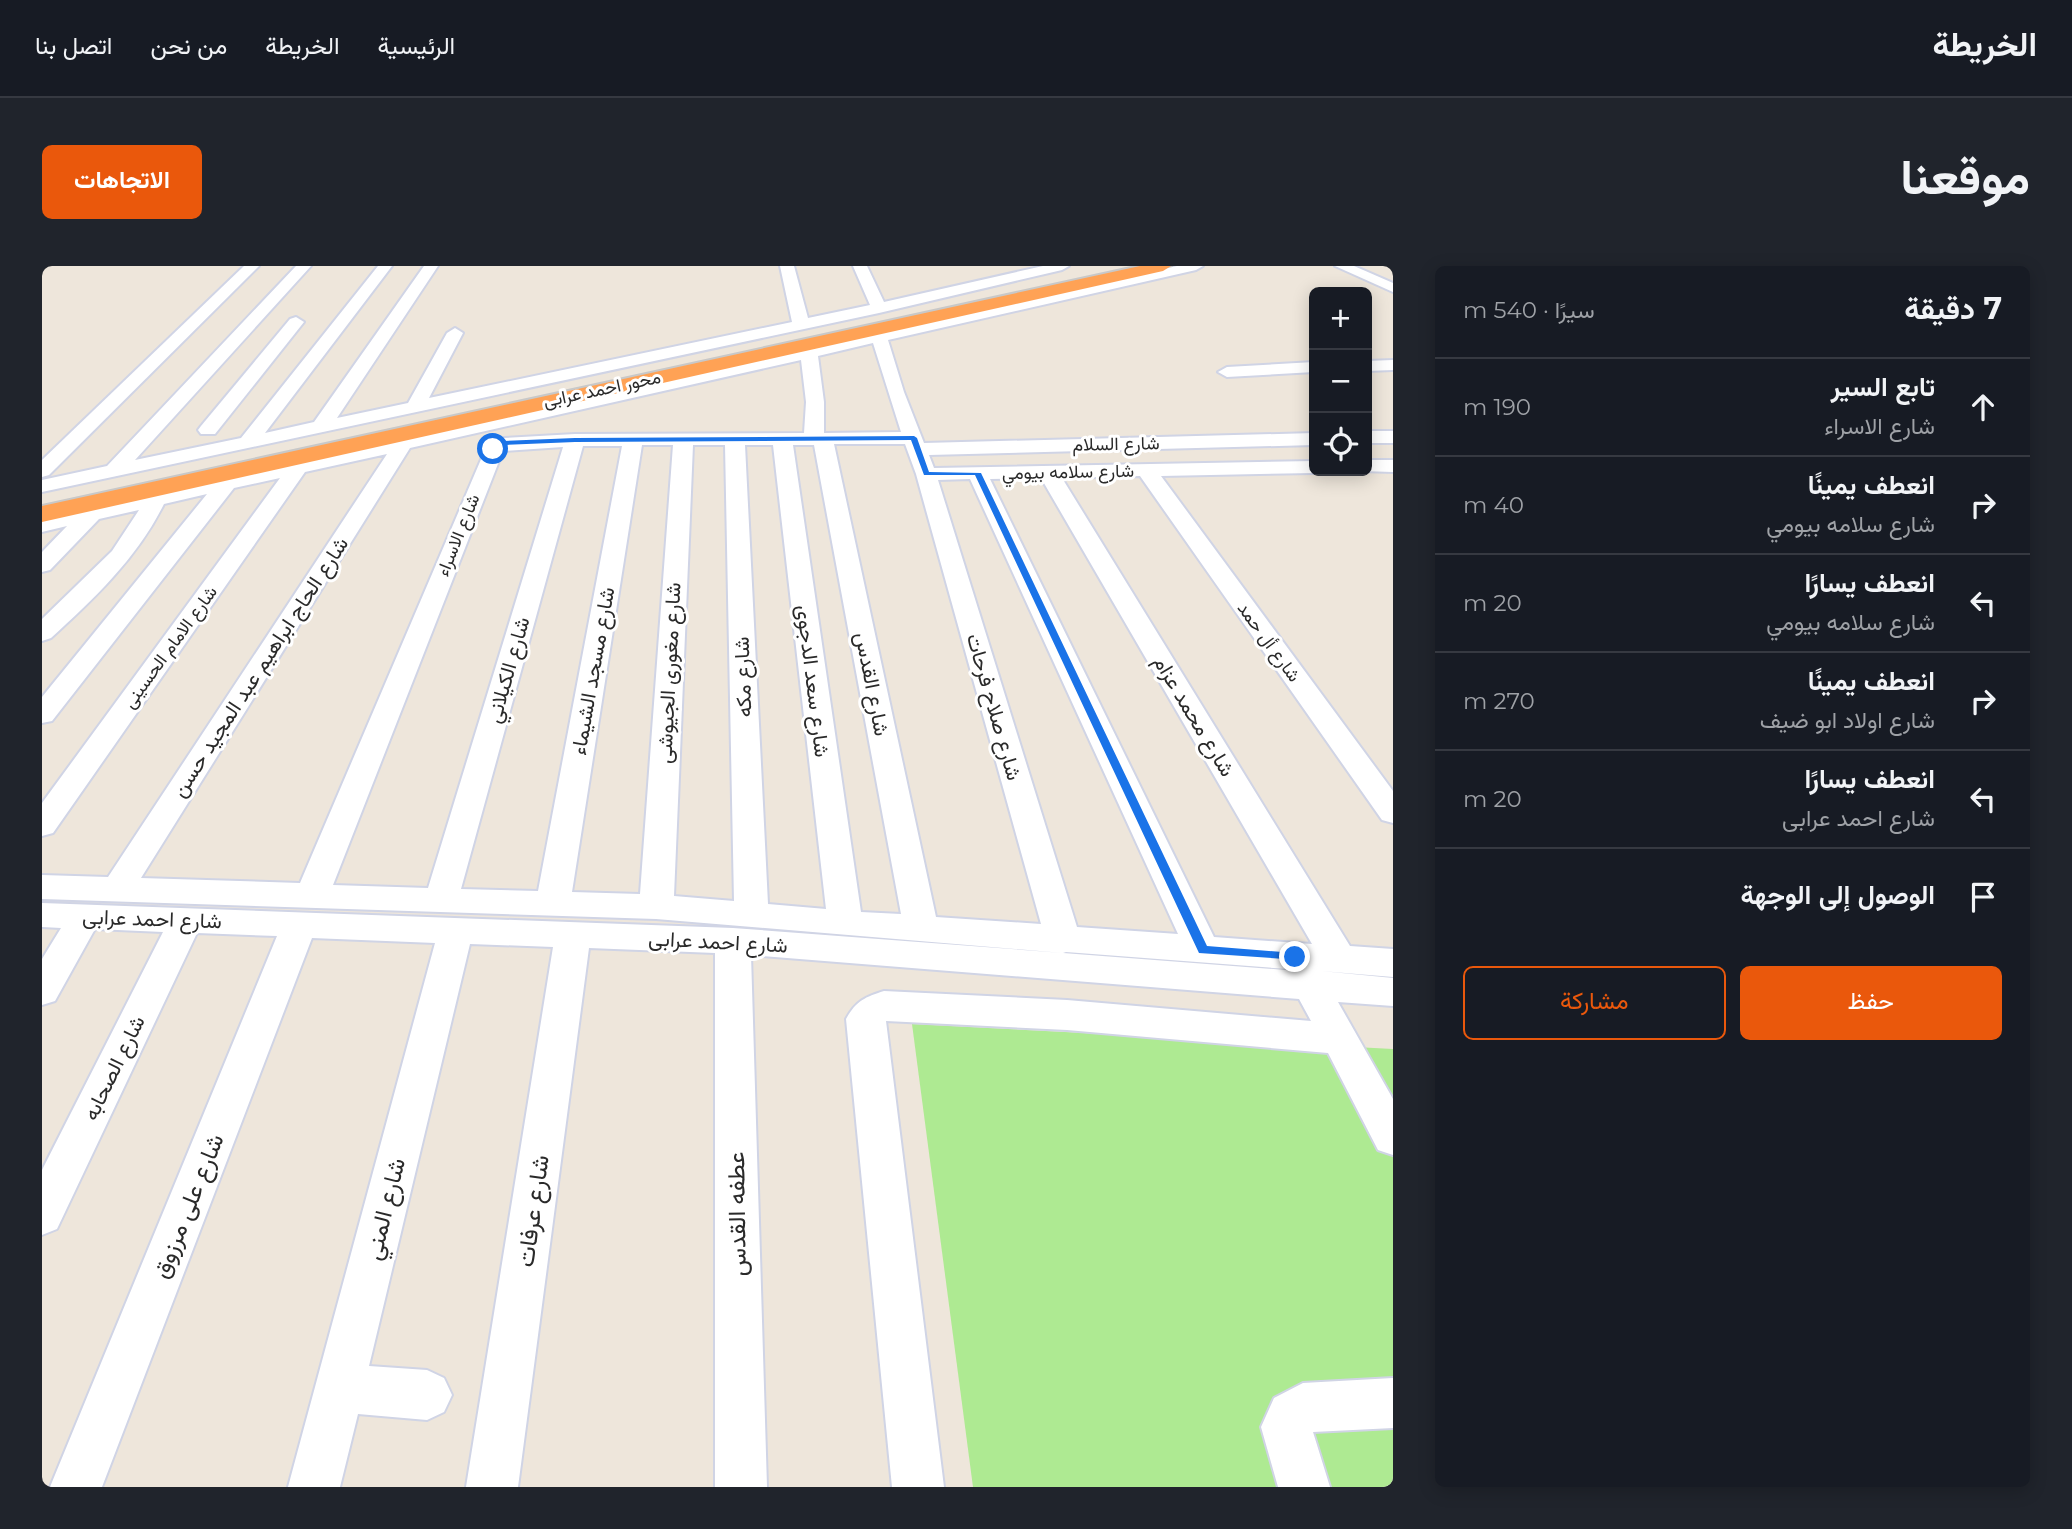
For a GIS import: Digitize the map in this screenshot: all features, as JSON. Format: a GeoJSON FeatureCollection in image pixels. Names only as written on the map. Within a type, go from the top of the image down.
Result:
{"type":"FeatureCollection","features":[{"type":"Feature","properties":{"kind":"highway","name":"محور احمد عرابى"},"geometry":{"type":"LineString","coordinates":[[42,494],[1101,266]]}},
{"type":"Feature","properties":{"kind":"highway","name":"محور احمد عرابى"},"geometry":{"type":"LineString","coordinates":[[42,514],[1163,266]]}},
{"type":"Feature","properties":{"kind":"street"},"geometry":{"type":"LineString","coordinates":[[42,471],[252,266]]}},
{"type":"Feature","properties":{"kind":"street"},"geometry":{"type":"LineString","coordinates":[[113,471],[304,266]]}},
{"type":"Feature","properties":{"kind":"street"},"geometry":{"type":"LineString","coordinates":[[248,442],[385,266]]}},
{"type":"Feature","properties":{"kind":"street"},"geometry":{"type":"LineString","coordinates":[[322,425],[431,266]]}},
{"type":"Feature","properties":{"kind":"street"},"geometry":{"type":"LineString","coordinates":[[787,266],[801,324]]}},
{"type":"Feature","properties":{"kind":"street"},"geometry":{"type":"LineString","coordinates":[[860,266],[878,308]]}},
{"type":"Feature","properties":{"kind":"street"},"geometry":{"type":"LineString","coordinates":[[42,486],[878,308],[1062,266]]}},
{"type":"Feature","properties":{"kind":"street"},"geometry":{"type":"LineString","coordinates":[[42,525],[1196,266]]}},
{"type":"Feature","properties":{"kind":"street"},"geometry":{"type":"LineString","coordinates":[[1342,266],[1388,283]]}},
{"type":"Feature","properties":{"kind":"street"},"geometry":{"type":"LineString","coordinates":[[253,322],[342,321]]}},
{"type":"Feature","properties":{"kind":"street"},"geometry":{"type":"LineString","coordinates":[[208,430],[308,322]]}},
{"type":"Feature","properties":{"kind":"street"},"geometry":{"type":"LineString","coordinates":[[416,405],[454,333]]}},
{"type":"Feature","properties":{"kind":"street"},"geometry":{"type":"LineString","coordinates":[[879,336],[895,392],[919,453]]}},
{"type":"Feature","properties":{"kind":"street","name":"شارع القدس"},"geometry":{"type":"LineString","coordinates":[[809,351],[818,439],[921,929]]}},
{"type":"Feature","properties":{"kind":"street"},"geometry":{"type":"LineString","coordinates":[[1372,366],[1393,365]]}},
{"type":"Feature","properties":{"kind":"street"},"geometry":{"type":"LineString","coordinates":[[1227,372],[1309,367]]}},
{"type":"Feature","properties":{"kind":"street"},"geometry":{"type":"LineString","coordinates":[[1372,437],[1393,437]]}},
{"type":"Feature","properties":{"kind":"street","name":"شارع مكه"},"geometry":{"type":"LineString","coordinates":[[735,439],[742,928]]}},
{"type":"Feature","properties":{"kind":"street","name":"شارع سعد الدجوى"},"geometry":{"type":"LineString","coordinates":[[782,439],[845,923]]}},
{"type":"Feature","properties":{"kind":"street","name":"شارع الاسراء"},"geometry":{"type":"LineString","coordinates":[[306,911],[493,449],[503,443],[575,440],[818,439],[919,453]]}},
{"type":"Feature","properties":{"kind":"street","name":"شارع السلام"},"geometry":{"type":"LineString","coordinates":[[919,453],[1309,439]]}},
{"type":"Feature","properties":{"kind":"street","name":"شارع الكيلاني"},"geometry":{"type":"LineString","coordinates":[[449,915],[575,440]]}},
{"type":"Feature","properties":{"kind":"street","name":"شارع مسجد الشيماء"},"geometry":{"type":"LineString","coordinates":[[563,918],[633,440]]}},
{"type":"Feature","properties":{"kind":"street","name":"شارع مغورى الجيوشى"},"geometry":{"type":"LineString","coordinates":[[656,907],[683,440]]}},
{"type":"Feature","properties":{"kind":"street","name":"شارع الحاج ابراهيم عبد المجيد حسن"},"geometry":{"type":"LineString","coordinates":[[117,890],[403,444]]}},
{"type":"Feature","properties":{"kind":"street","name":"شارع سلامه بيومي"},"geometry":{"type":"LineString","coordinates":[[919,453],[978,473],[1309,467]]}},
{"type":"Feature","properties":{"kind":"street","name":"شارع صلاح فرحات"},"geometry":{"type":"LineString","coordinates":[[919,453],[1063,940]]}},
{"type":"Feature","properties":{"kind":"street"},"geometry":{"type":"LineString","coordinates":[[1372,466],[1393,466]]}},
{"type":"Feature","properties":{"kind":"street","name":"شارع الامام الحسينى"},"geometry":{"type":"LineString","coordinates":[[42,826],[298,467]]}},
{"type":"Feature","properties":{"kind":"street","name":"شارع أل حمد"},"geometry":{"type":"LineString","coordinates":[[1146,470],[1393,813]]}},
{"type":"Feature","properties":{"kind":"street","name":"شارع محمد عزام"},"geometry":{"type":"LineString","coordinates":[[1048,472],[1340,960]]}},
{"type":"Feature","properties":{"kind":"street"},"geometry":{"type":"LineString","coordinates":[[978,473],[1203,950]]}},
{"type":"Feature","properties":{"kind":"street"},"geometry":{"type":"LineString","coordinates":[[42,715],[228,483]]}},
{"type":"Feature","properties":{"kind":"street"},"geometry":{"type":"LineString","coordinates":[[42,633],[112,567],[139,533],[155,500]]}},
{"type":"Feature","properties":{"kind":"street"},"geometry":{"type":"LineString","coordinates":[[42,565],[91,514]]}},
{"type":"Feature","properties":{"kind":"street","name":"شارع احمد عرابى"},"geometry":{"type":"LineString","coordinates":[[42,887],[117,890],[306,911],[563,918],[742,928],[1303,972],[1340,960],[1393,963]]}},
{"type":"Feature","properties":{"kind":"street","name":"شارع احمد عرابى"},"geometry":{"type":"LineString","coordinates":[[563,918],[656,907],[742,928],[845,923],[1203,950],[1393,992]]}},
{"type":"Feature","properties":{"kind":"street","name":"شارع احمد عرابى"},"geometry":{"type":"LineString","coordinates":[[42,915],[186,920],[306,911]]}},
{"type":"Feature","properties":{"kind":"street","name":"شارع على مرزوق"},"geometry":{"type":"LineString","coordinates":[[76,1487],[306,911]]}},
{"type":"Feature","properties":{"kind":"street","name":"شارع المني"},"geometry":{"type":"LineString","coordinates":[[314,1487],[449,915]]}},
{"type":"Feature","properties":{"kind":"street"},"geometry":{"type":"LineString","coordinates":[[42,991],[85,917]]}},
{"type":"Feature","properties":{"kind":"street","name":"شارع عرفات"},"geometry":{"type":"LineString","coordinates":[[492,1487],[563,918]]}},
{"type":"Feature","properties":{"kind":"street","name":"شارع الصحابه"},"geometry":{"type":"LineString","coordinates":[[42,1216],[186,920]]}},
{"type":"Feature","properties":{"kind":"street","name":"عطفه القدس"},"geometry":{"type":"LineString","coordinates":[[741,1487],[742,928]]}},
{"type":"Feature","properties":{"kind":"street"},"geometry":{"type":"LineString","coordinates":[[1303,972],[1393,1137]]}},
{"type":"Feature","properties":{"kind":"street"},"geometry":{"type":"LineString","coordinates":[[918,1487],[865,1018],[874,1009],[884,1006],[1067,1015],[1341,1039]]}},
{"type":"Feature","properties":{"kind":"street"},"geometry":{"type":"LineString","coordinates":[[339,1388],[427,1395]]}},
{"type":"Feature","properties":{"kind":"street"},"geometry":{"type":"LineString","coordinates":[[1304,1487],[1286,1427],[1288,1418],[1293,1413],[1303,1408],[1393,1403]]}},
{"type":"Feature","properties":{"kind":"green space"},"geometry":{"type":"Polygon","coordinates":[[[912,1024],[1393,1049],[1393,1487],[973,1487],[912,1024]]]}},
{"type":"Feature","properties":{"kind":"route"},"geometry":{"type":"LineString","coordinates":[[493,449],[503,443],[575,440],[914,438],[926,474],[978,473],[1203,950],[1295,957]]}}]}
